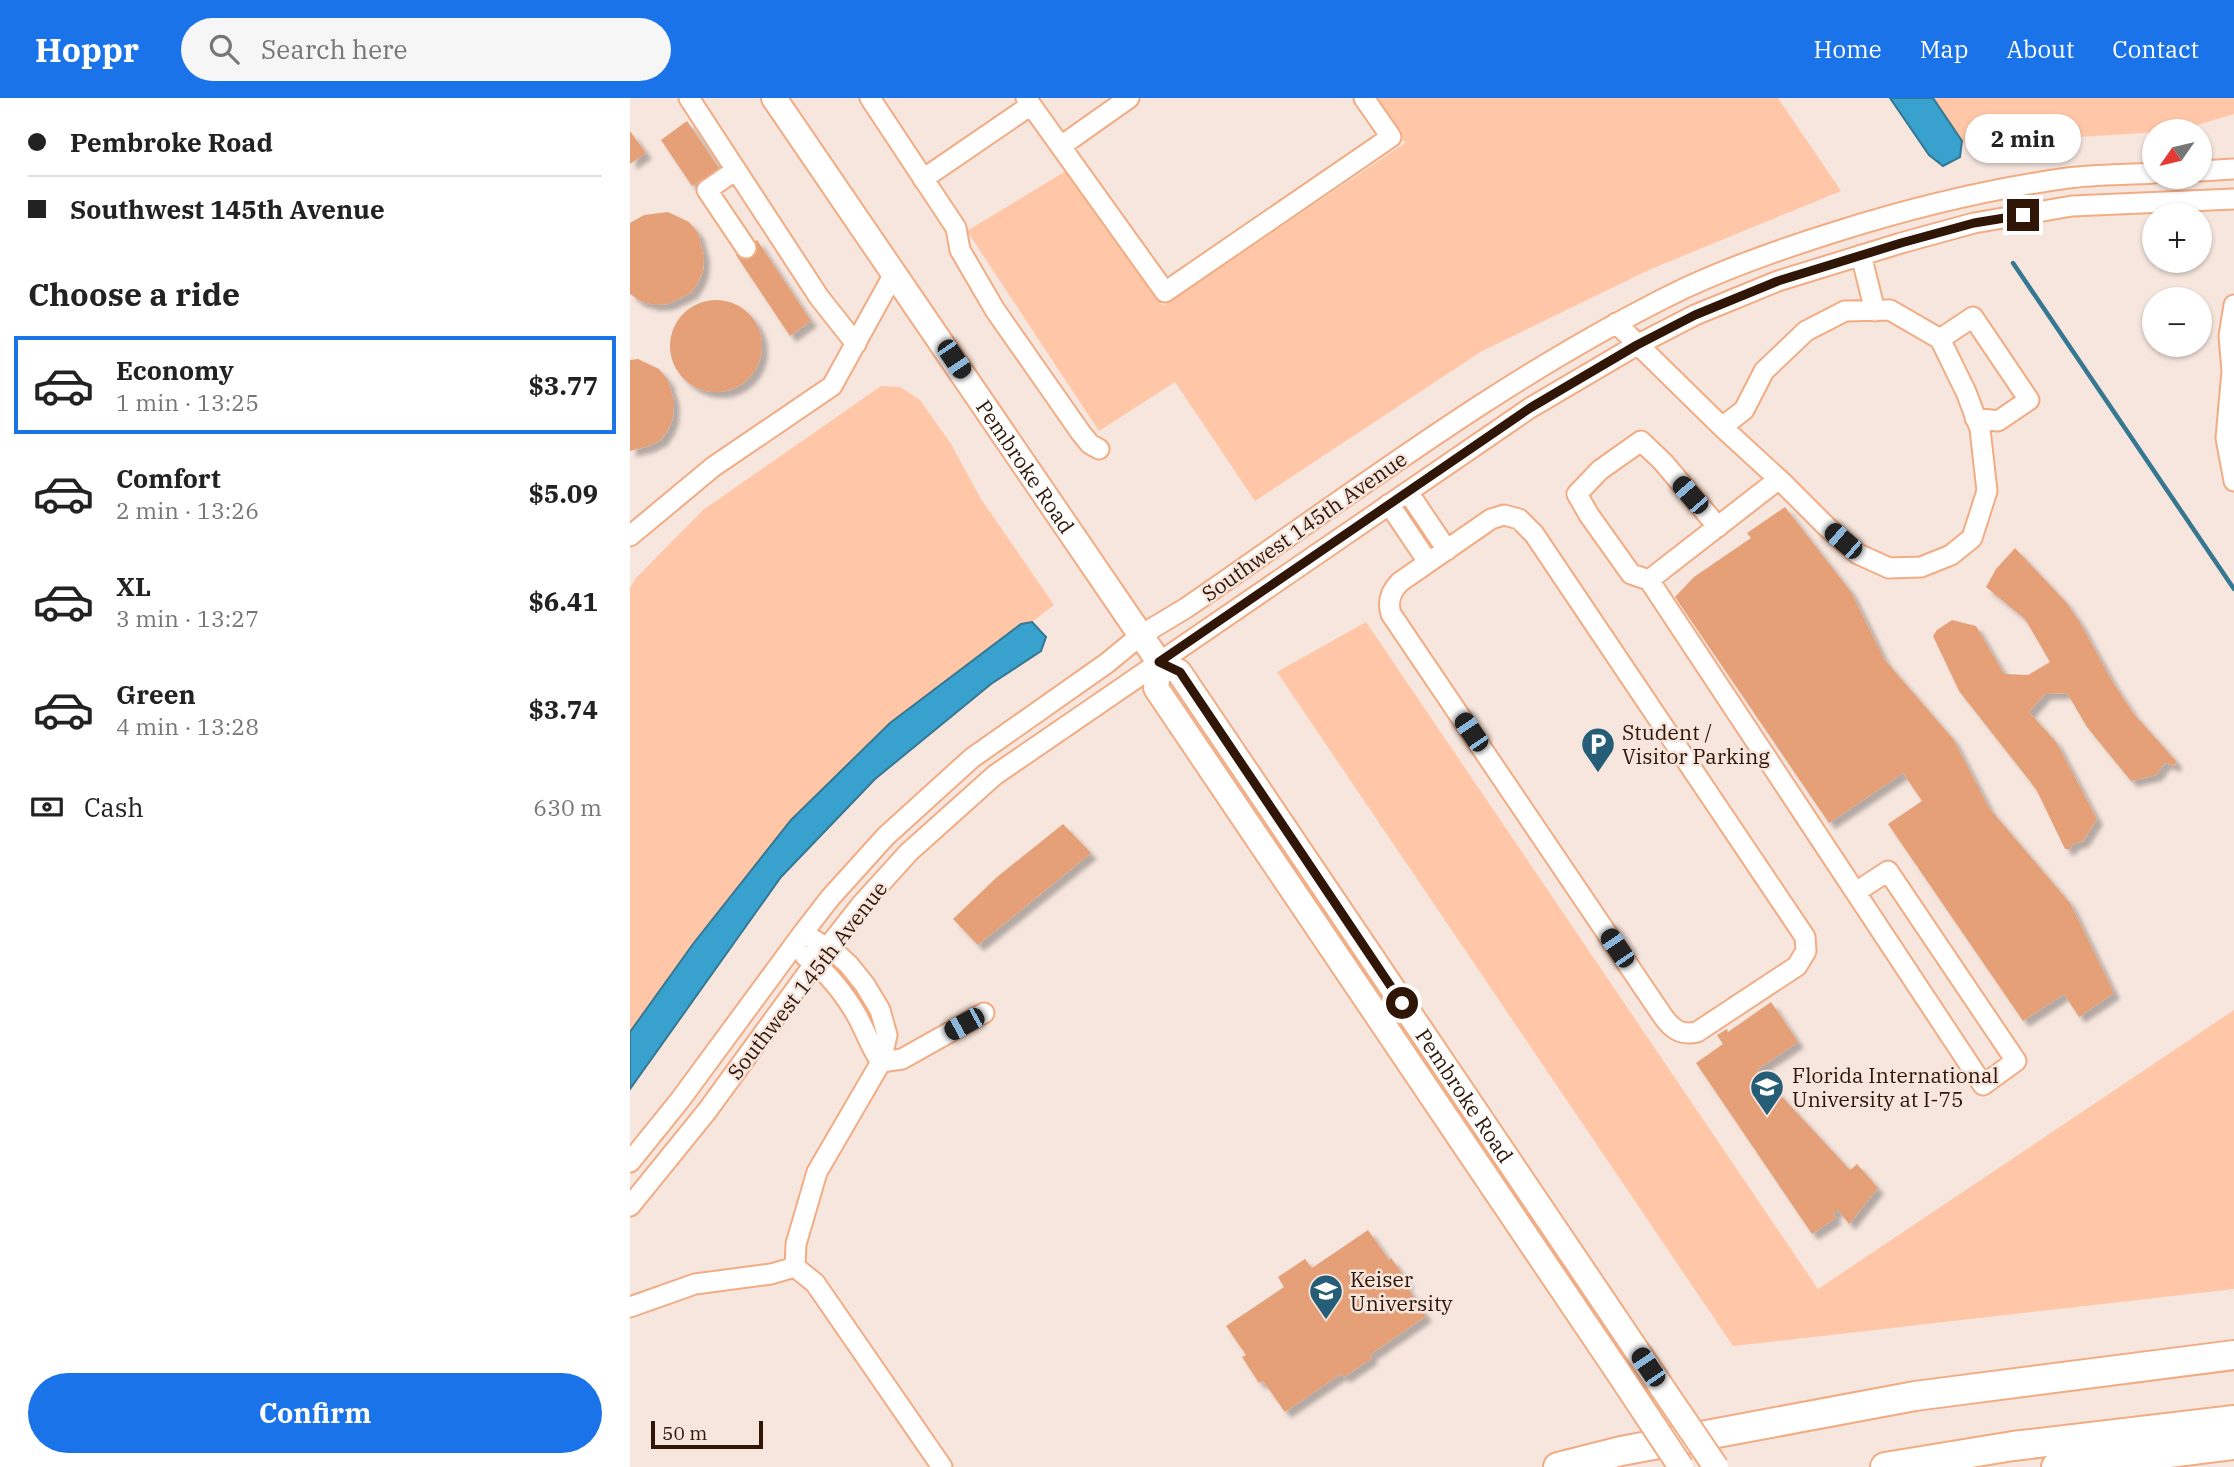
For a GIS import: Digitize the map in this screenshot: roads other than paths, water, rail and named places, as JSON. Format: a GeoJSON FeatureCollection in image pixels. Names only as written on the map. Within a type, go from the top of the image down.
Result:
{"type":"FeatureCollection","features":[{"type":"Feature","properties":{"kind":"highway"},"geometry":{"type":"LineString","coordinates":[[1558,1467],[1621,1451],[1915,1396],[2234,1354]]}},
{"type":"Feature","properties":{"kind":"highway"},"geometry":{"type":"LineString","coordinates":[[1885,1467],[2013,1447],[2234,1419]]}},
{"type":"Feature","properties":{"kind":"highway"},"geometry":{"type":"LineString","coordinates":[[2056,1467],[2234,1446]]}},
{"type":"Feature","properties":{"kind":"main road","name":"Pembroke Road"},"geometry":{"type":"LineString","coordinates":[[774,98],[1159,662],[1180,672],[1716,1467]]}},
{"type":"Feature","properties":{"kind":"main road","name":"Pembroke Road"},"geometry":{"type":"LineString","coordinates":[[1159,662],[1156,688],[1682,1467]]}},
{"type":"Feature","properties":{"kind":"street"},"geometry":{"type":"LineString","coordinates":[[689,98],[819,297],[856,344]]}},
{"type":"Feature","properties":{"kind":"street"},"geometry":{"type":"LineString","coordinates":[[870,98],[956,228],[960,250],[995,310],[1081,433],[1090,444],[1099,449]]}},
{"type":"Feature","properties":{"kind":"street"},"geometry":{"type":"LineString","coordinates":[[1061,146],[1129,98]]}},
{"type":"Feature","properties":{"kind":"street"},"geometry":{"type":"LineString","coordinates":[[923,180],[1029,101],[1165,292],[1391,137],[1364,98]]}},
{"type":"Feature","properties":{"kind":"street"},"geometry":{"type":"LineString","coordinates":[[2212,170],[2234,169]]}},
{"type":"Feature","properties":{"kind":"street"},"geometry":{"type":"LineString","coordinates":[[736,170],[707,190],[746,248]]}},
{"type":"Feature","properties":{"kind":"street","name":"Southwest 145th Avenue"},"geometry":{"type":"LineString","coordinates":[[630,1162],[680,1100],[830,898],[886,836],[972,758],[1107,663],[1141,635],[1186,608],[1502,390],[1616,323],[1686,288],[1774,251],[1889,215],[1969,195],[2070,178],[2142,174]]}},
{"type":"Feature","properties":{"kind":"street","name":"Southwest 145th Avenue"},"geometry":{"type":"LineString","coordinates":[[630,1206],[707,1111],[820,956],[909,852],[995,775],[1530,408],[1637,345],[1695,315],[1778,281],[1861,255],[1974,223],[2072,206],[2234,199]]}},
{"type":"Feature","properties":{"kind":"street"},"geometry":{"type":"LineString","coordinates":[[1861,255],[1875,311]]}},
{"type":"Feature","properties":{"kind":"street"},"geometry":{"type":"LineString","coordinates":[[634,528],[713,467],[832,386],[895,272]]}},
{"type":"Feature","properties":{"kind":"street"},"geometry":{"type":"LineString","coordinates":[[2234,305],[2229,336],[2233,370],[2226,438],[2234,481]]}},
{"type":"Feature","properties":{"kind":"street"},"geometry":{"type":"LineString","coordinates":[[1616,323],[1722,427],[1858,554],[1889,568],[1922,567],[1951,555],[1972,538],[1987,491],[1980,429],[1966,392],[1940,339],[1890,310],[1845,311],[1806,331],[1764,371],[1744,410],[1722,427]]}},
{"type":"Feature","properties":{"kind":"street"},"geometry":{"type":"LineString","coordinates":[[1940,339],[1973,317],[2029,400],[1998,421],[1975,418]]}},
{"type":"Feature","properties":{"kind":"street"},"geometry":{"type":"LineString","coordinates":[[1718,527],[1663,462],[1641,441],[1600,470],[1577,494],[1631,574],[1649,580],[1983,1085],[2016,1061],[1888,871],[1856,892]]}},
{"type":"Feature","properties":{"kind":"street"},"geometry":{"type":"LineString","coordinates":[[1649,580],[1779,479]]}},
{"type":"Feature","properties":{"kind":"street"},"geometry":{"type":"LineString","coordinates":[[1408,492],[1447,550]]}},
{"type":"Feature","properties":{"kind":"street"},"geometry":{"type":"LineString","coordinates":[[1389,504],[1428,562]]}},
{"type":"Feature","properties":{"kind":"street"},"geometry":{"type":"LineString","coordinates":[[1498,516],[1512,516],[1526,524],[1802,931],[1806,944],[1797,966],[1704,1029],[1686,1034],[1676,1031],[1668,1024],[1391,614],[1389,601],[1393,588],[1447,550],[1498,516]]}},
{"type":"Feature","properties":{"kind":"street"},"geometry":{"type":"LineString","coordinates":[[795,1267],[796,1244],[817,1172],[881,1062],[887,1035],[880,1010],[849,965],[838,954],[820,956],[798,940]]}},
{"type":"Feature","properties":{"kind":"street"},"geometry":{"type":"LineString","coordinates":[[881,1062],[902,1059],[984,1013]]}},
{"type":"Feature","properties":{"kind":"street"},"geometry":{"type":"LineString","coordinates":[[630,1307],[695,1284],[771,1274],[795,1267]]}},
{"type":"Feature","properties":{"kind":"street"},"geometry":{"type":"LineString","coordinates":[[795,1267],[815,1283],[942,1467]]}},
{"type":"Feature","properties":{"kind":"water"},"geometry":{"type":"Polygon","coordinates":[[[1890,98],[1933,98],[1962,141],[1960,157],[1943,166],[1929,155],[1890,98]]]}},
{"type":"Feature","properties":{"kind":"water"},"geometry":{"type":"Polygon","coordinates":[[[1032,622],[1046,637],[1041,651],[991,684],[875,779],[781,877],[630,1089],[630,1032],[693,944],[791,820],[890,723],[1021,624],[1032,622]]]}},
{"type":"Feature","properties":{"kind":"waterway"},"geometry":{"type":"LineString","coordinates":[[2013,263],[2234,589]]}},
{"type":"Feature","properties":{"kind":"place","name":"Student / Visitor Parking"},"geometry":{"type":"Point","coordinates":[1598,774]}},
{"type":"Feature","properties":{"kind":"place","name":"Florida International University at I-75"},"geometry":{"type":"Point","coordinates":[1767,1117]}},
{"type":"Feature","properties":{"kind":"place","name":"Keiser University"},"geometry":{"type":"Point","coordinates":[1326,1321]}}]}
